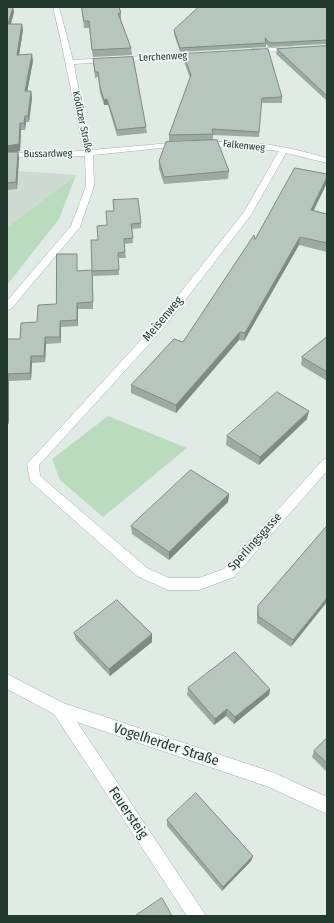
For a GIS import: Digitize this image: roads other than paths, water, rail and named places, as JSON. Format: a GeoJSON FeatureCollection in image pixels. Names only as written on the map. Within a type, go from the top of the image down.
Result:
{"type":"FeatureCollection","features":[{"type":"Feature","properties":{"kind":"street","name":"Köditzer Straße"},"geometry":{"type":"LineString","coordinates":[[7,307],[75,227],[90,186],[89,153],[77,105],[70,62],[56,7]]}},
{"type":"Feature","properties":{"kind":"street"},"geometry":{"type":"LineString","coordinates":[[241,52],[304,48]]}},
{"type":"Feature","properties":{"kind":"street","name":"Lerchenweg"},"geometry":{"type":"LineString","coordinates":[[70,62],[202,54]]}},
{"type":"Feature","properties":{"kind":"street","name":"Falkenweg"},"geometry":{"type":"LineString","coordinates":[[89,153],[192,144],[250,145],[283,150],[327,161]]}},
{"type":"Feature","properties":{"kind":"street","name":"Meisenweg"},"geometry":{"type":"LineString","coordinates":[[34,478],[33,464],[158,328],[248,213],[283,150]]}},
{"type":"Feature","properties":{"kind":"street","name":"Bussardweg"},"geometry":{"type":"LineString","coordinates":[[7,155],[89,153]]}},
{"type":"Feature","properties":{"kind":"street","name":"Sperlingsgasse"},"geometry":{"type":"LineString","coordinates":[[34,478],[142,572],[168,584],[198,584],[230,573],[327,463]]}},
{"type":"Feature","properties":{"kind":"street","name":"Vogelherder Straße"},"geometry":{"type":"LineString","coordinates":[[7,681],[59,709],[272,780],[327,806]]}},
{"type":"Feature","properties":{"kind":"street","name":"Feuersteig"},"geometry":{"type":"LineString","coordinates":[[59,709],[197,916]]}}]}
